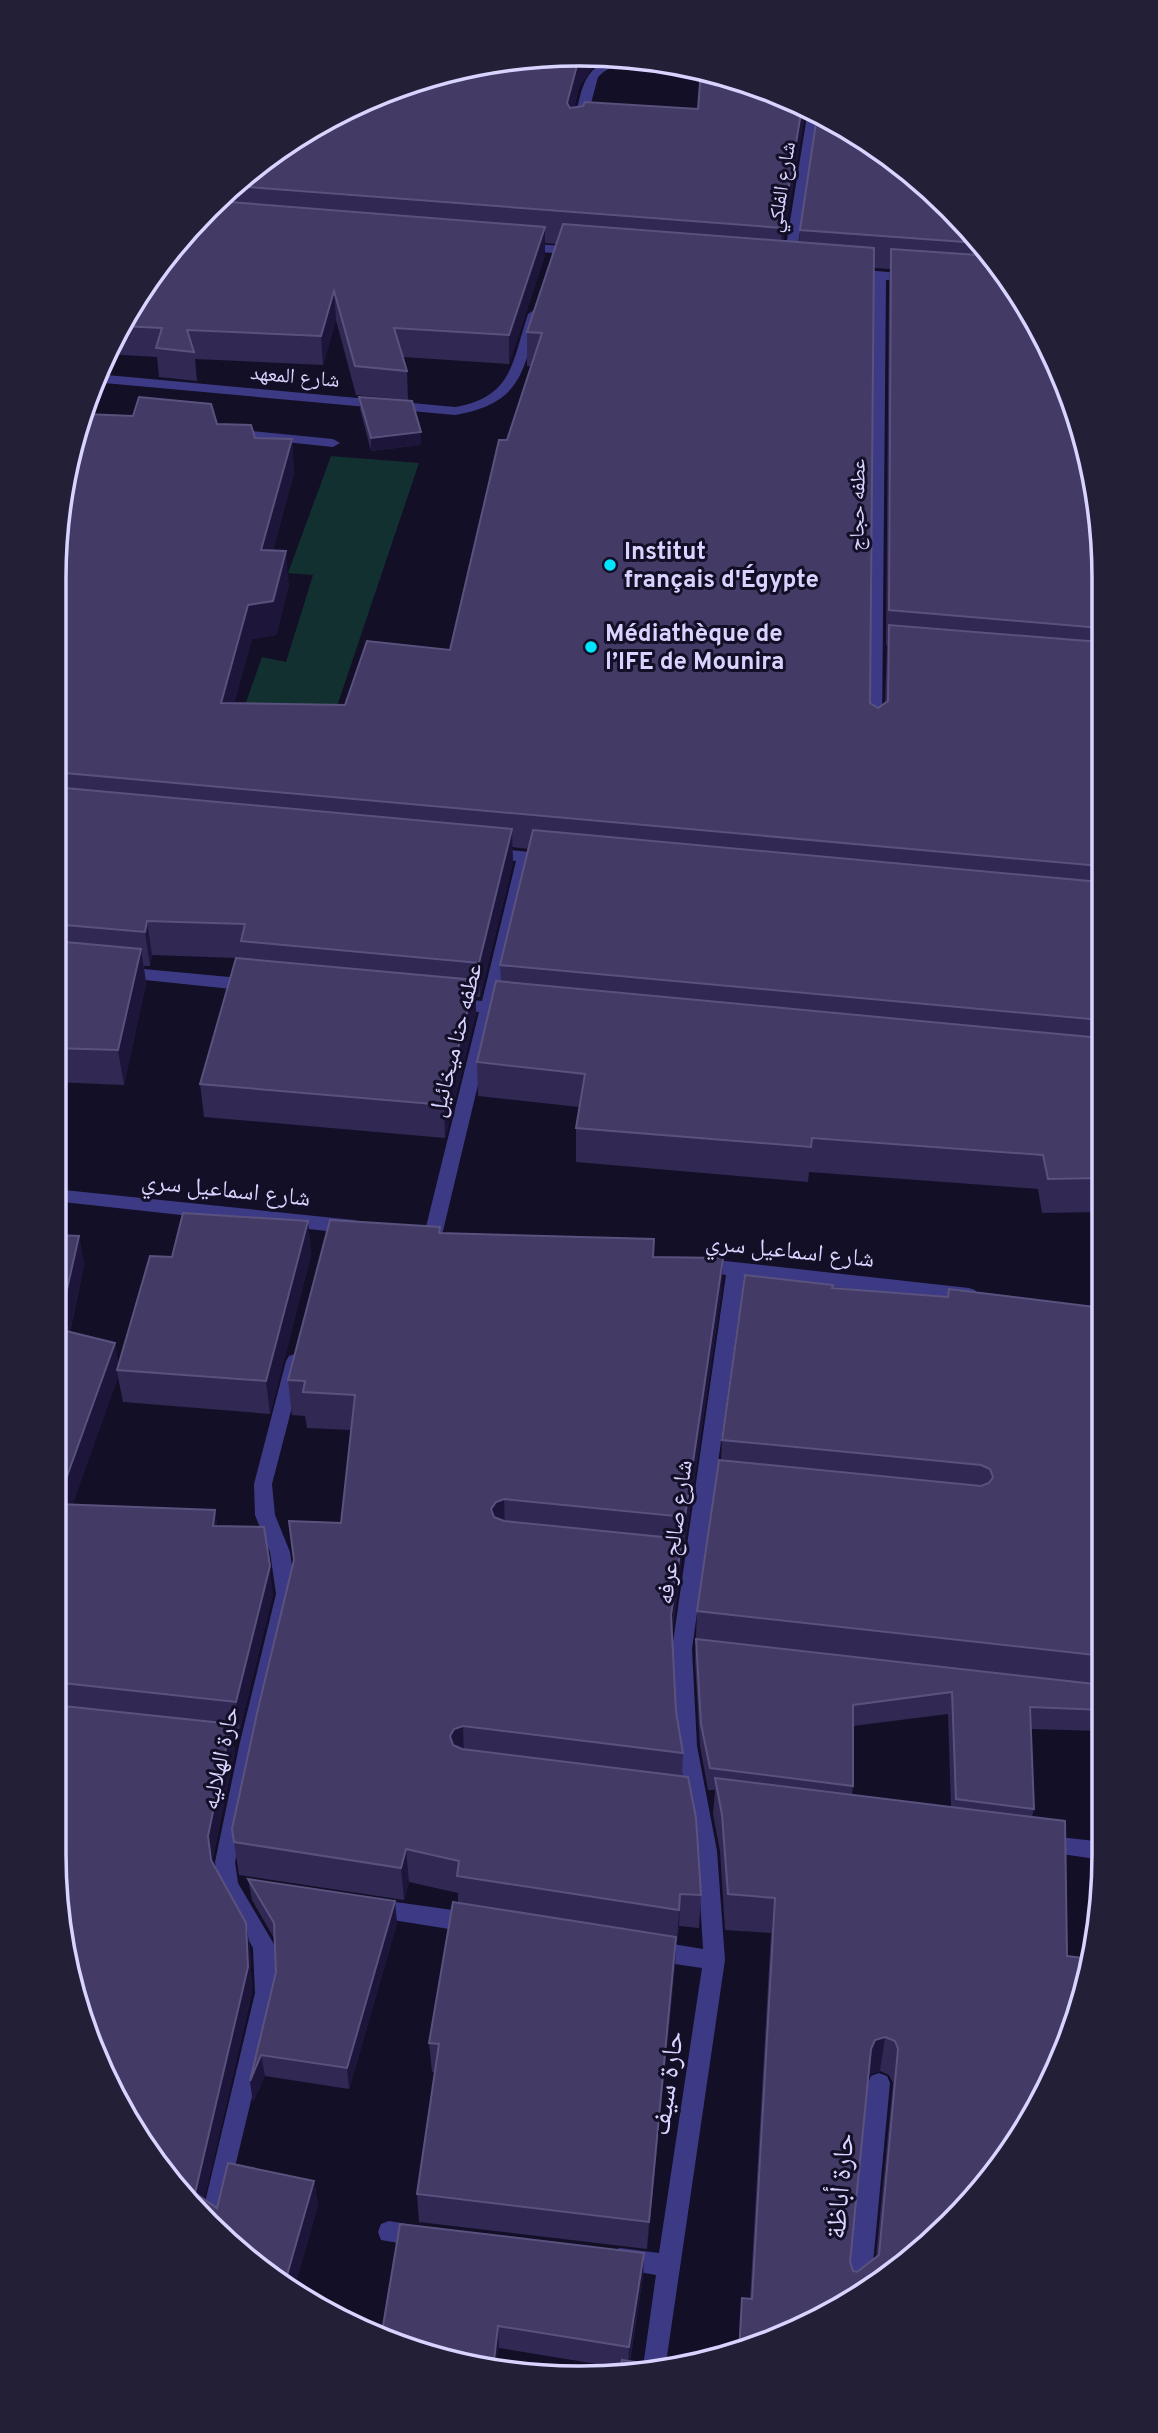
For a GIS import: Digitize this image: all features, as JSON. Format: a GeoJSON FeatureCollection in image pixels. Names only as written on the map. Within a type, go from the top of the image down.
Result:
{"type":"FeatureCollection","features":[{"type":"Feature","properties":{"kind":"street"},"geometry":{"type":"LineString","coordinates":[[576,136],[592,76],[600,67]]}},
{"type":"Feature","properties":{"kind":"street","name":"شارع الفلكي"},"geometry":{"type":"LineString","coordinates":[[788,268],[811,122]]}},
{"type":"Feature","properties":{"kind":"street"},"geometry":{"type":"LineString","coordinates":[[258,187],[271,181],[279,164]]}},
{"type":"Feature","properties":{"kind":"street"},"geometry":{"type":"LineString","coordinates":[[500,246],[554,256],[597,253]]}},
{"type":"Feature","properties":{"kind":"street"},"geometry":{"type":"LineString","coordinates":[[841,272],[932,279]]}},
{"type":"Feature","properties":{"kind":"street","name":"عطفه حجاج"},"geometry":{"type":"LineString","coordinates":[[875,735],[883,652],[880,275]]}},
{"type":"Feature","properties":{"kind":"street","name":"شارع المعهد"},"geometry":{"type":"LineString","coordinates":[[108,379],[454,411],[474,410],[490,403],[509,387],[539,300]]}},
{"type":"Feature","properties":{"kind":"street"},"geometry":{"type":"LineString","coordinates":[[214,431],[333,443]]}},
{"type":"Feature","properties":{"kind":"street"},"geometry":{"type":"LineString","coordinates":[[470,851],[566,860]]}},
{"type":"Feature","properties":{"kind":"street","name":"عطفه حنا ميخائيل"},"geometry":{"type":"LineString","coordinates":[[434,1235],[525,856]]}},
{"type":"Feature","properties":{"kind":"street"},"geometry":{"type":"LineString","coordinates":[[108,971],[271,987]]}},
{"type":"Feature","properties":{"kind":"street"},"geometry":{"type":"LineString","coordinates":[[434,1002],[530,1011]]}},
{"type":"Feature","properties":{"kind":"street","name":"شارع اسماعيل سري"},"geometry":{"type":"LineString","coordinates":[[66,1197],[328,1231],[369,1229]]}},
{"type":"Feature","properties":{"kind":"street","name":"شارع اسماعيل سري"},"geometry":{"type":"LineString","coordinates":[[681,1263],[994,1298]]}},
{"type":"Feature","properties":{"kind":"street","name":"شارع صالح عرفه"},"geometry":{"type":"LineString","coordinates":[[697,1801],[687,1746],[688,1564],[713,1478],[736,1269]]}},
{"type":"Feature","properties":{"kind":"street","name":"حارة الهلاليه"},"geometry":{"type":"LineString","coordinates":[[210,2209],[266,1993],[264,1946],[228,1885],[225,1862],[250,1742],[286,1594],[280,1552],[265,1515],[263,1485],[300,1342]]}},
{"type":"Feature","properties":{"kind":"street"},"geometry":{"type":"LineString","coordinates":[[224,1739],[250,1742]]}},
{"type":"Feature","properties":{"kind":"street"},"geometry":{"type":"LineString","coordinates":[[670,1797],[724,1804]]}},
{"type":"Feature","properties":{"kind":"street","name":"حارة سيف"},"geometry":{"type":"LineString","coordinates":[[655,2361],[714,1961],[707,1851],[697,1801]]}},
{"type":"Feature","properties":{"kind":"street"},"geometry":{"type":"LineString","coordinates":[[1022,1841],[1092,1850]]}},
{"type":"Feature","properties":{"kind":"street"},"geometry":{"type":"LineString","coordinates":[[228,1885],[256,1889]]}},
{"type":"Feature","properties":{"kind":"street"},"geometry":{"type":"LineString","coordinates":[[350,1904],[498,1927]]}},
{"type":"Feature","properties":{"kind":"street"},"geometry":{"type":"LineString","coordinates":[[633,1948],[714,1961]]}},
{"type":"Feature","properties":{"kind":"street","name":"حارة أباظة"},"geometry":{"type":"LineString","coordinates":[[860,2282],[879,2082]]}},
{"type":"Feature","properties":{"kind":"street"},"geometry":{"type":"LineString","coordinates":[[389,2232],[442,2238]]}},
{"type":"Feature","properties":{"kind":"street"},"geometry":{"type":"LineString","coordinates":[[602,2257],[669,2265]]}},
{"type":"Feature","properties":{"kind":"green space"},"geometry":{"type":"Polygon","coordinates":[[[331,456],[419,463],[332,721],[243,711],[262,657],[286,662],[313,575],[288,573],[331,456]]]}},
{"type":"Feature","properties":{"kind":"building"},"geometry":{"type":"Polygon","coordinates":[[[577,66],[567,103],[570,108],[583,106],[585,102],[698,109],[700,81],[744,94],[800,117],[782,228],[249,187],[323,135],[352,119],[414,94],[479,76],[577,66]]]}},
{"type":"Feature","properties":{"kind":"building"},"geometry":{"type":"Polygon","coordinates":[[[816,124],[891,172],[965,242],[800,230],[816,124]]]}},
{"type":"Feature","properties":{"kind":"building"},"geometry":{"type":"Polygon","coordinates":[[[232,202],[545,227],[509,335],[394,328],[407,371],[355,366],[334,291],[321,336],[187,330],[194,352],[156,348],[162,328],[133,327],[172,267],[232,202]]]}},
{"type":"Feature","properties":{"kind":"building"},"geometry":{"type":"Polygon","coordinates":[[[563,224],[874,248],[870,703],[878,708],[888,701],[889,625],[1092,641],[1092,865],[66,773],[68,545],[76,479],[94,414],[133,416],[139,397],[211,404],[217,424],[251,425],[255,438],[292,439],[261,550],[286,551],[273,601],[248,605],[221,703],[345,705],[367,641],[450,650],[499,440],[507,440],[542,333],[527,332],[563,224]]]}},
{"type":"Feature","properties":{"kind":"building"},"geometry":{"type":"Polygon","coordinates":[[[891,249],[976,255],[1005,294],[1039,352],[1074,446],[1087,512],[1092,627],[889,610],[891,249]]]}},
{"type":"Feature","properties":{"kind":"building"},"geometry":{"type":"Polygon","coordinates":[[[359,397],[412,401],[421,432],[371,438],[359,397]]]}},
{"type":"Feature","properties":{"kind":"building"},"geometry":{"type":"Polygon","coordinates":[[[66,788],[512,829],[479,963],[241,941],[245,924],[147,921],[145,932],[66,925],[66,788]]]}},
{"type":"Feature","properties":{"kind":"building"},"geometry":{"type":"Polygon","coordinates":[[[533,830],[1092,881],[1092,1019],[500,965],[533,830]]]}},
{"type":"Feature","properties":{"kind":"building"},"geometry":{"type":"Polygon","coordinates":[[[66,942],[141,949],[118,1050],[66,1048],[66,942]]]}},
{"type":"Feature","properties":{"kind":"building"},"geometry":{"type":"Polygon","coordinates":[[[236,958],[475,980],[444,1105],[200,1084],[236,958]]]}},
{"type":"Feature","properties":{"kind":"building"},"geometry":{"type":"Polygon","coordinates":[[[496,981],[1092,1037],[1092,1178],[1048,1179],[1043,1155],[812,1138],[811,1147],[576,1128],[585,1074],[477,1062],[496,981]]]}},
{"type":"Feature","properties":{"kind":"building"},"geometry":{"type":"Polygon","coordinates":[[[183,1213],[308,1221],[266,1381],[117,1370],[150,1256],[172,1257],[183,1213]]]}},
{"type":"Feature","properties":{"kind":"building"},"geometry":{"type":"Polygon","coordinates":[[[330,1220],[440,1227],[439,1233],[654,1239],[653,1257],[723,1258],[685,1517],[504,1499],[496,1502],[491,1509],[494,1517],[504,1521],[682,1539],[671,1615],[676,1712],[683,1753],[463,1726],[454,1729],[450,1736],[453,1745],[462,1749],[688,1777],[696,1818],[701,1895],[680,1894],[679,1910],[457,1876],[459,1861],[406,1849],[401,1868],[234,1842],[232,1829],[294,1560],[289,1521],[341,1523],[355,1395],[303,1392],[305,1381],[288,1380],[330,1220]]]}},
{"type":"Feature","properties":{"kind":"building"},"geometry":{"type":"Polygon","coordinates":[[[66,1235],[79,1236],[66,1294],[66,1235]]]}},
{"type":"Feature","properties":{"kind":"building"},"geometry":{"type":"Polygon","coordinates":[[[745,1275],[833,1285],[832,1288],[948,1297],[949,1289],[1092,1307],[1092,1655],[697,1611],[719,1460],[981,1486],[989,1483],[993,1477],[990,1469],[981,1465],[722,1440],[745,1275]]]}},
{"type":"Feature","properties":{"kind":"building"},"geometry":{"type":"Polygon","coordinates":[[[66,1331],[115,1343],[66,1479],[66,1331]]]}},
{"type":"Feature","properties":{"kind":"building"},"geometry":{"type":"Polygon","coordinates":[[[66,1504],[215,1510],[213,1526],[264,1527],[270,1566],[236,1702],[66,1683],[66,1504]]]}},
{"type":"Feature","properties":{"kind":"building"},"geometry":{"type":"Polygon","coordinates":[[[696,1639],[1092,1684],[1092,1710],[1030,1707],[1034,1809],[956,1799],[952,1692],[853,1705],[853,1786],[710,1768],[701,1724],[696,1639]]]}},
{"type":"Feature","properties":{"kind":"building"},"geometry":{"type":"Polygon","coordinates":[[[66,1706],[231,1724],[208,1836],[211,1860],[246,1923],[248,1967],[195,2193],[217,2208],[228,2163],[314,2181],[287,2275],[241,2239],[217,2216],[194,2192],[153,2139],[119,2081],[84,1987],[71,1921],[66,1854],[66,1706]]]}},
{"type":"Feature","properties":{"kind":"building"},"geometry":{"type":"Polygon","coordinates":[[[715,1778],[1065,1821],[1067,1956],[1081,1958],[1064,2019],[1039,2081],[1005,2139],[964,2192],[917,2239],[864,2280],[806,2314],[740,2340],[742,2298],[752,2299],[775,1898],[728,1894],[722,1815],[715,1778]],[[885,2037],[875,2040],[871,2049],[850,2262],[853,2271],[857,2272],[879,2255],[898,2049],[895,2041],[885,2037]]]}},
{"type":"Feature","properties":{"kind":"building"},"geometry":{"type":"Polygon","coordinates":[[[248,1879],[395,1901],[347,2068],[261,2055],[250,2081],[276,1972],[274,1923],[248,1879]]]}},
{"type":"Feature","properties":{"kind":"building"},"geometry":{"type":"Polygon","coordinates":[[[453,1902],[676,1937],[649,2222],[417,2194],[439,2044],[429,2043],[453,1902]]]}},
{"type":"Feature","properties":{"kind":"building"},"geometry":{"type":"Polygon","coordinates":[[[400,2224],[644,2253],[629,2347],[498,2326],[494,2359],[446,2349],[380,2326],[383,2326],[400,2224]]]}},
{"type":"Feature","properties":{"kind":"building"},"geometry":{"type":"Polygon","coordinates":[[[622,2360],[639,2363],[621,2364],[622,2360]]]}},
{"type":"Feature","properties":{"kind":"place","name":"Institut français d'Égypte"},"geometry":{"type":"Point","coordinates":[610,565]}},
{"type":"Feature","properties":{"kind":"place","name":"Médiathèque de l’IFE de Mounira"},"geometry":{"type":"Point","coordinates":[591,647]}}]}
